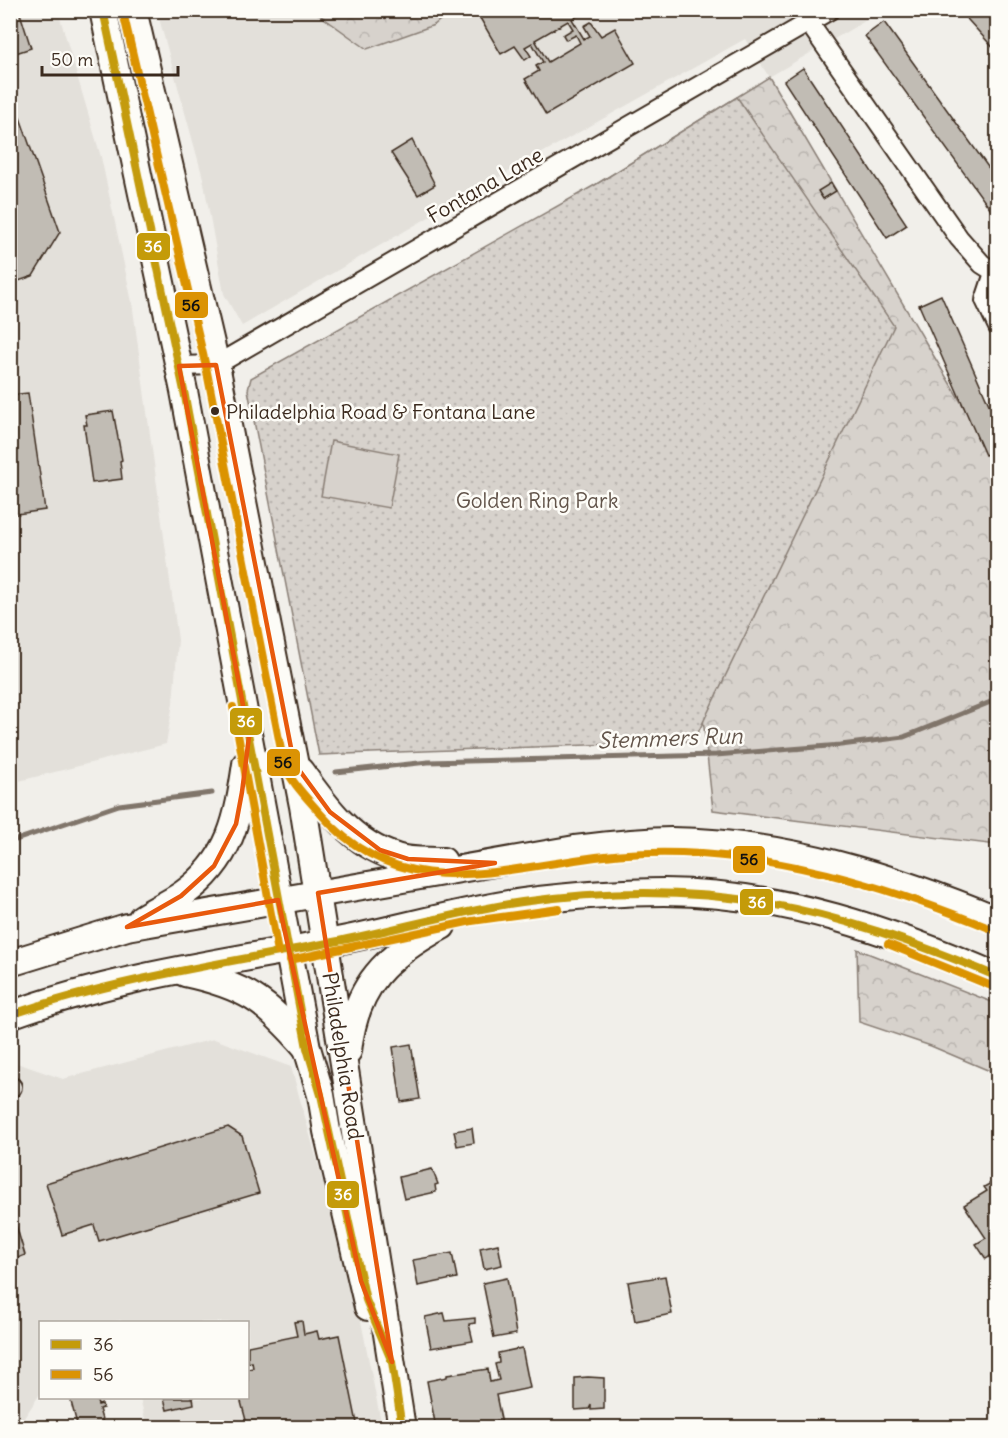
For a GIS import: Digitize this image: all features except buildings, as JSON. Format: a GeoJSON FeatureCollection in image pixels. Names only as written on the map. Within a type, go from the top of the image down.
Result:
{"type":"FeatureCollection","features":[{"type":"Feature","properties":{"kind":"main road","name":"Philadelphia Road"},"geometry":{"type":"LineString","coordinates":[[103,10],[178,366],[307,1048],[321,1095],[366,1300],[392,1362]]}},
{"type":"Feature","properties":{"kind":"main road","name":"Philadelphia Road"},"geometry":{"type":"LineString","coordinates":[[134,10],[216,365],[294,763],[318,893],[402,1428]]}},
{"type":"Feature","properties":{"kind":"main road"},"geometry":{"type":"LineString","coordinates":[[127,927],[181,896],[214,866],[236,824],[249,737]]}},
{"type":"Feature","properties":{"kind":"main road"},"geometry":{"type":"LineString","coordinates":[[294,763],[330,812],[361,839],[380,850],[408,859],[495,863]]}},
{"type":"Feature","properties":{"kind":"main road"},"geometry":{"type":"LineString","coordinates":[[10,963],[127,927],[575,849],[636,842],[704,843],[746,847],[817,860],[886,878],[998,920]]}},
{"type":"Feature","properties":{"kind":"main road"},"geometry":{"type":"LineString","coordinates":[[10,1016],[63,996],[113,982],[326,943],[470,911],[522,902],[604,893],[667,892],[742,899],[803,909],[885,932],[998,977]]}},
{"type":"Feature","properties":{"kind":"main road"},"geometry":{"type":"LineString","coordinates":[[346,1078],[354,1021],[372,981],[389,959],[403,948],[470,911]]}},
{"type":"Feature","properties":{"kind":"main road"},"geometry":{"type":"LineString","coordinates":[[176,972],[222,982],[248,993],[282,1020],[307,1048]]}},
{"type":"Feature","properties":{"kind":"street","name":"Fontana Lane"},"geometry":{"type":"LineString","coordinates":[[178,366],[216,365],[830,10]]}},
{"type":"Feature","properties":{"kind":"street"},"geometry":{"type":"LineString","coordinates":[[809,23],[959,238],[996,273],[985,300],[998,327]]}},
{"type":"Feature","properties":{"kind":"highlighted area"},"geometry":{"type":"Polygon","coordinates":[[[216,365],[294,763],[330,812],[380,850],[408,859],[495,863],[318,893],[392,1362],[361,1281],[278,900],[127,927],[181,896],[214,866],[236,824],[242,792],[249,737],[179,366],[216,365]]]}},
{"type":"Feature","properties":{"kind":"shaded area"},"geometry":{"type":"Polygon","coordinates":[[[10,11],[58,11],[101,157],[132,302],[178,640],[173,703],[166,744],[11,783],[10,11]]]}},
{"type":"Feature","properties":{"kind":"shaded area"},"geometry":{"type":"Polygon","coordinates":[[[157,11],[314,11],[367,49],[434,25],[451,11],[882,11],[769,77],[745,39],[453,203],[242,326],[224,294],[203,178],[157,11]]]}},
{"type":"Feature","properties":{"kind":"shaded area"},"geometry":{"type":"Polygon","coordinates":[[[214,1039],[291,1067],[359,1311],[382,1427],[147,1427],[140,1399],[249,1399],[249,1321],[121,1320],[39,1321],[39,1396],[18,1427],[11,1427],[10,1100],[21,1098],[11,1061],[63,1079],[214,1039]]]}},
{"type":"Feature","properties":{"kind":"green space"},"geometry":{"type":"Polygon","coordinates":[[[314,11],[451,11],[434,25],[367,49],[314,11]]]}},
{"type":"Feature","properties":{"kind":"green space"},"geometry":{"type":"Polygon","coordinates":[[[769,77],[997,463],[997,845],[713,810],[700,691],[595,185],[769,77]]]}},
{"type":"Feature","properties":{"kind":"green space","name":"Golden Ring Park"},"geometry":{"type":"Polygon","coordinates":[[[737,97],[894,326],[694,741],[319,755],[248,390],[251,378],[595,185],[737,97]]]}},
{"type":"Feature","properties":{"kind":"green space"},"geometry":{"type":"Polygon","coordinates":[[[331,441],[399,454],[389,508],[321,496],[331,441]]]}},
{"type":"Feature","properties":{"kind":"green space"},"geometry":{"type":"Polygon","coordinates":[[[857,949],[997,1004],[997,1074],[931,1046],[859,1022],[857,949]]]}},
{"type":"Feature","properties":{"kind":"waterway","name":"Stemmers Run"},"geometry":{"type":"LineString","coordinates":[[336,772],[428,762],[716,755],[841,745],[904,737],[998,699]]}},
{"type":"Feature","properties":{"kind":"waterway","name":"Stemmers Run"},"geometry":{"type":"LineString","coordinates":[[10,842],[119,805],[212,793]]}},
{"type":"Feature","properties":{"kind":"transit line","name":"36"},"geometry":{"type":"LineString","coordinates":[[103,10],[184,391],[307,1048],[321,1095],[366,1300],[392,1362],[402,1428]]}},
{"type":"Feature","properties":{"kind":"transit line","name":"56"},"geometry":{"type":"LineString","coordinates":[[123,12],[206,367],[284,765],[295,784],[319,812],[347,839],[376,857],[407,868],[438,874],[504,871],[622,854],[701,854],[777,863],[850,880],[923,903],[994,930]]}},
{"type":"Feature","properties":{"kind":"transit line","name":"56"},"geometry":{"type":"LineString","coordinates":[[233,707],[278,952]]}},
{"type":"Feature","properties":{"kind":"transit line","name":"36"},"geometry":{"type":"LineString","coordinates":[[10,1015],[90,991],[170,973],[357,937],[498,906],[588,895],[650,893],[709,896],[766,903],[822,915],[878,932],[937,952],[998,977]]}},
{"type":"Feature","properties":{"kind":"transit line","name":"56"},"geometry":{"type":"LineString","coordinates":[[290,960],[472,921],[559,909]]}},
{"type":"Feature","properties":{"kind":"transit line","name":"56"},"geometry":{"type":"LineString","coordinates":[[888,944],[994,987]]}},
{"type":"Feature","properties":{"kind":"place","name":"Philadelphia Road & Fontana Lane"},"geometry":{"type":"Point","coordinates":[215,411]}}]}
